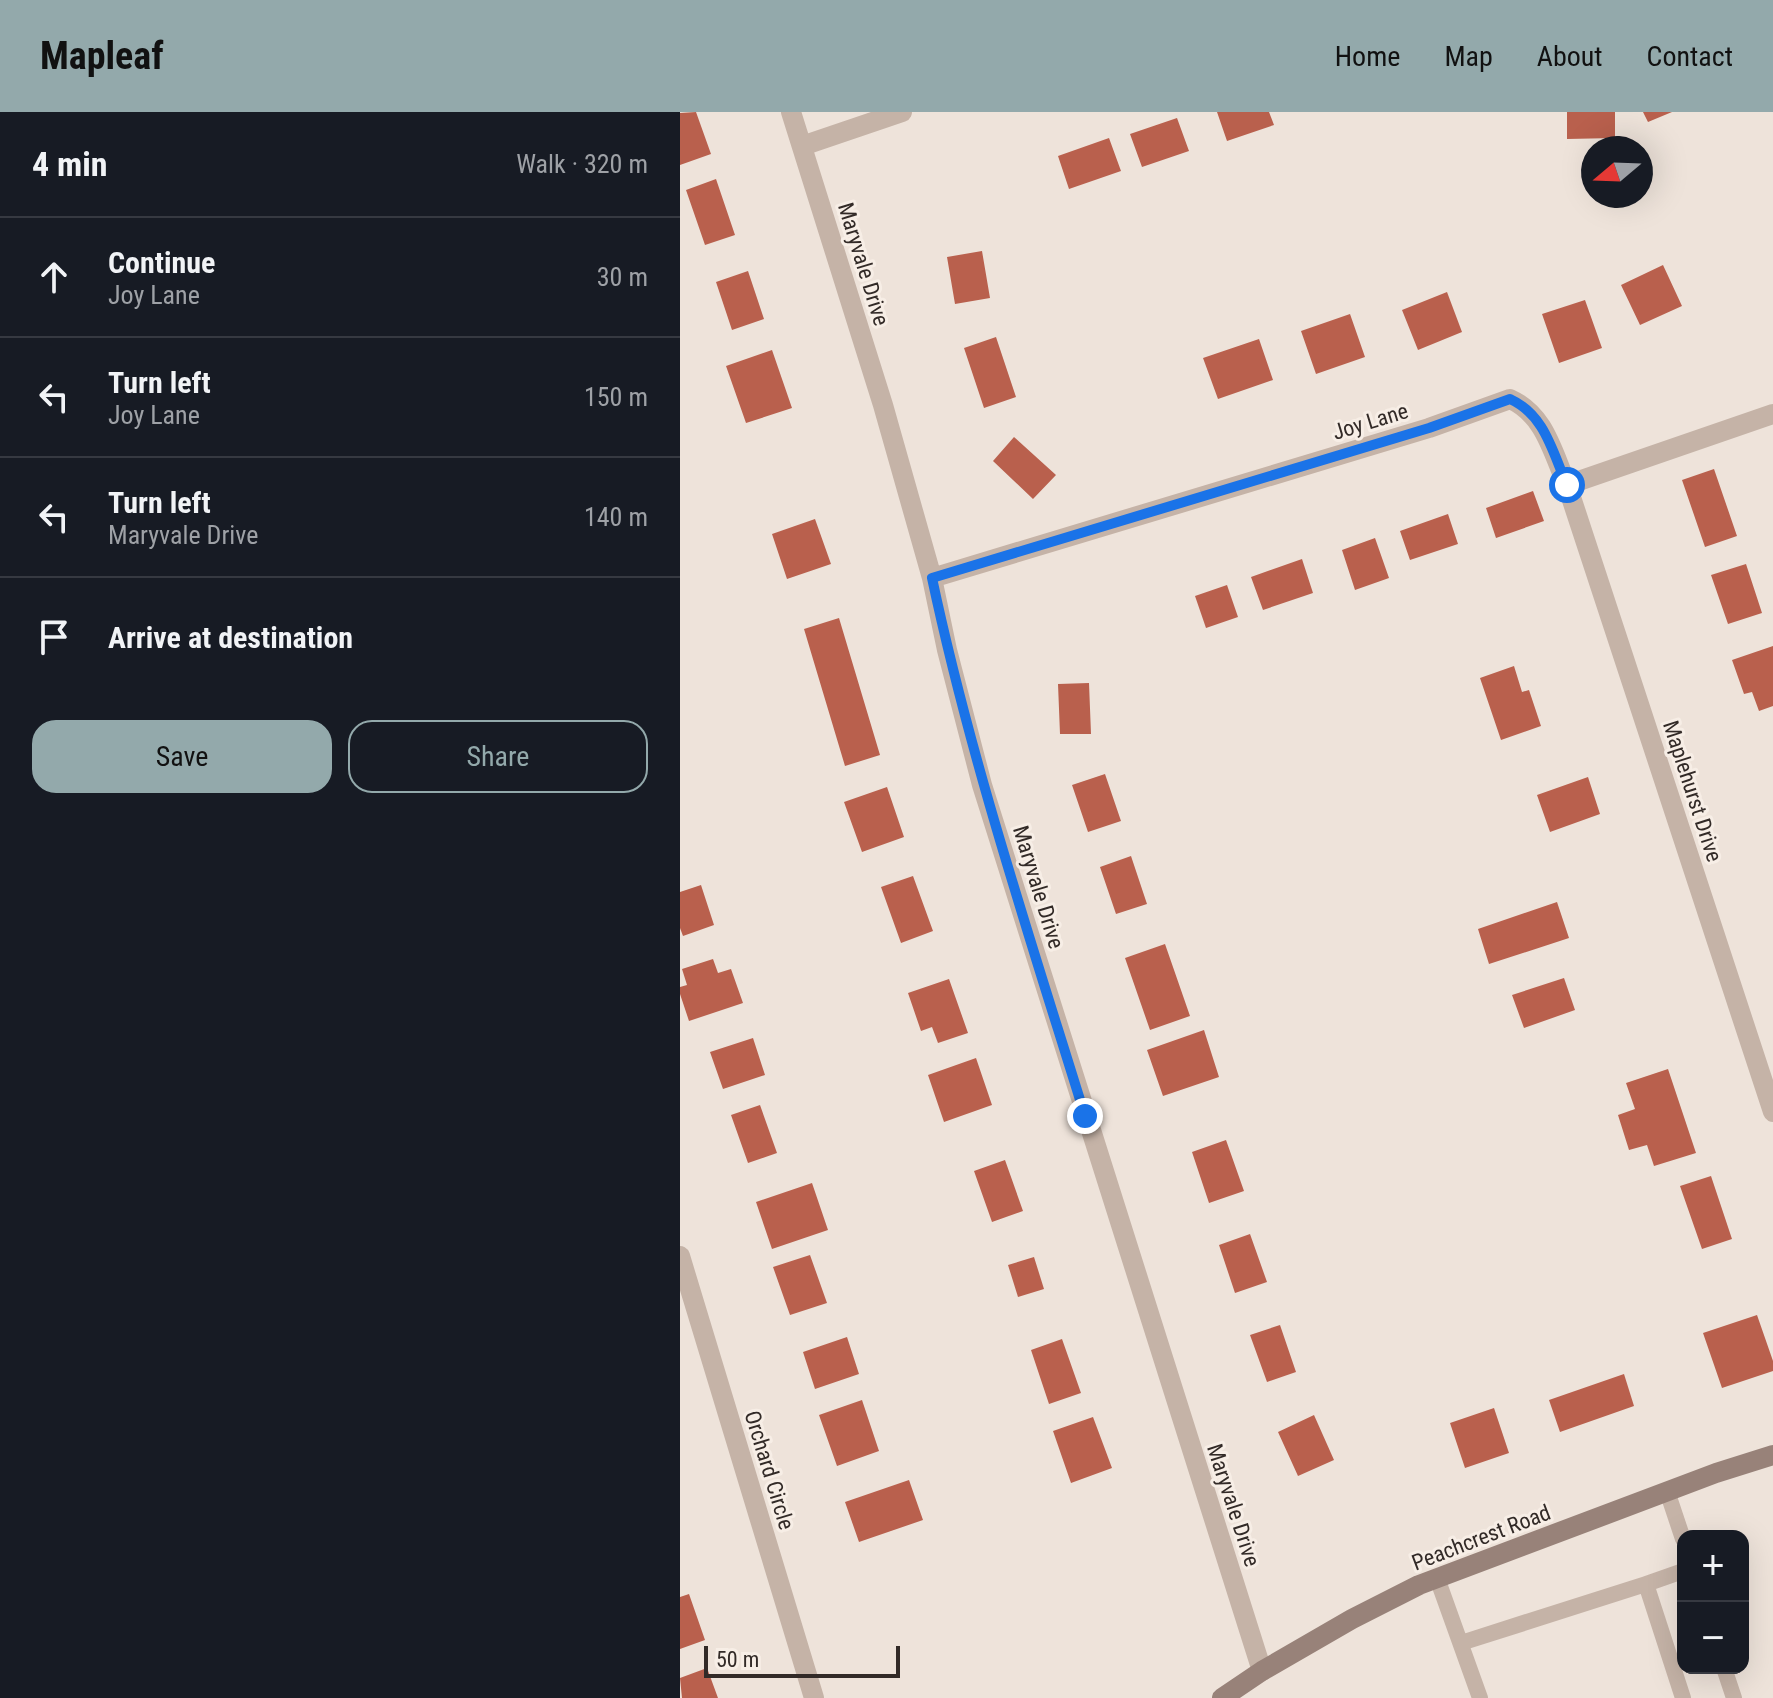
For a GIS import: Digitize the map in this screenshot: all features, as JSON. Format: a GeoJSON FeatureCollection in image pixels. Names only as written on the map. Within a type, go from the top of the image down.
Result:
{"type":"FeatureCollection","features":[{"type":"Feature","properties":{"kind":"street","name":"Maryvale Drive"},"geometry":{"type":"LineString","coordinates":[[791,112],[883,405],[932,578],[982,785],[1262,1671]]}},
{"type":"Feature","properties":{"kind":"street"},"geometry":{"type":"LineString","coordinates":[[802,146],[902,112]]}},
{"type":"Feature","properties":{"kind":"street","name":"Joy Lane"},"geometry":{"type":"LineString","coordinates":[[932,578],[1429,428],[1510,399],[1526,406],[1538,420],[1567,485]]}},
{"type":"Feature","properties":{"kind":"street"},"geometry":{"type":"LineString","coordinates":[[1567,485],[1773,414]]}},
{"type":"Feature","properties":{"kind":"street","name":"Maplehurst Drive"},"geometry":{"type":"LineString","coordinates":[[1567,485],[1773,1112]]}},
{"type":"Feature","properties":{"kind":"street","name":"Orchard Circle"},"geometry":{"type":"LineString","coordinates":[[680,1256],[814,1698]]}},
{"type":"Feature","properties":{"kind":"street","name":"Peachcrest Road"},"geometry":{"type":"LineString","coordinates":[[1222,1698],[1352,1619],[1437,1578],[1667,1491],[1773,1455]]}},
{"type":"Feature","properties":{"kind":"lane"},"geometry":{"type":"LineString","coordinates":[[1667,1491],[1680,1530]]}},
{"type":"Feature","properties":{"kind":"lane"},"geometry":{"type":"LineString","coordinates":[[1461,1643],[1677,1573]]}},
{"type":"Feature","properties":{"kind":"lane"},"geometry":{"type":"LineString","coordinates":[[1437,1578],[1480,1698]]}},
{"type":"Feature","properties":{"kind":"lane"},"geometry":{"type":"LineString","coordinates":[[1646,1584],[1683,1698]]}},
{"type":"Feature","properties":{"kind":"lane"},"geometry":{"type":"LineString","coordinates":[[1726,1674],[1734,1698]]}},
{"type":"Feature","properties":{"kind":"building"},"geometry":{"type":"Polygon","coordinates":[[[696,112],[711,154],[680,165],[680,113],[696,112]]]}},
{"type":"Feature","properties":{"kind":"building"},"geometry":{"type":"Polygon","coordinates":[[[1217,112],[1269,112],[1274,125],[1227,141],[1217,112]]]}},
{"type":"Feature","properties":{"kind":"building"},"geometry":{"type":"Polygon","coordinates":[[[1567,112],[1615,112],[1615,136],[1567,139],[1567,112]]]}},
{"type":"Feature","properties":{"kind":"building"},"geometry":{"type":"Polygon","coordinates":[[[1643,112],[1672,112],[1648,122],[1643,112]]]}},
{"type":"Feature","properties":{"kind":"building"},"geometry":{"type":"Polygon","coordinates":[[[1177,118],[1189,151],[1142,167],[1130,134],[1177,118]]]}},
{"type":"Feature","properties":{"kind":"building"},"geometry":{"type":"Polygon","coordinates":[[[1109,138],[1121,171],[1069,189],[1058,156],[1109,138]]]}},
{"type":"Feature","properties":{"kind":"building"},"geometry":{"type":"Polygon","coordinates":[[[716,179],[735,235],[705,245],[686,190],[716,179]]]}},
{"type":"Feature","properties":{"kind":"building"},"geometry":{"type":"Polygon","coordinates":[[[982,251],[990,298],[955,304],[947,257],[982,251]]]}},
{"type":"Feature","properties":{"kind":"building"},"geometry":{"type":"Polygon","coordinates":[[[1663,265],[1682,306],[1640,325],[1621,285],[1663,265]]]}},
{"type":"Feature","properties":{"kind":"building"},"geometry":{"type":"Polygon","coordinates":[[[748,271],[764,319],[732,330],[716,282],[748,271]]]}},
{"type":"Feature","properties":{"kind":"building"},"geometry":{"type":"Polygon","coordinates":[[[1447,292],[1462,332],[1418,350],[1402,310],[1447,292]]]}},
{"type":"Feature","properties":{"kind":"building"},"geometry":{"type":"Polygon","coordinates":[[[1585,300],[1602,348],[1559,363],[1542,314],[1585,300]]]}},
{"type":"Feature","properties":{"kind":"building"},"geometry":{"type":"Polygon","coordinates":[[[1350,314],[1365,357],[1316,374],[1301,331],[1350,314]]]}},
{"type":"Feature","properties":{"kind":"building"},"geometry":{"type":"Polygon","coordinates":[[[996,337],[1016,397],[984,408],[964,348],[996,337]]]}},
{"type":"Feature","properties":{"kind":"building"},"geometry":{"type":"Polygon","coordinates":[[[1259,339],[1273,380],[1218,399],[1203,358],[1259,339]]]}},
{"type":"Feature","properties":{"kind":"building"},"geometry":{"type":"Polygon","coordinates":[[[772,350],[792,408],[746,423],[726,366],[772,350]]]}},
{"type":"Feature","properties":{"kind":"building"},"geometry":{"type":"Polygon","coordinates":[[[1014,437],[1056,475],[1033,499],[993,461],[1014,437]]]}},
{"type":"Feature","properties":{"kind":"building"},"geometry":{"type":"Polygon","coordinates":[[[1714,469],[1737,536],[1705,547],[1682,480],[1714,469]]]}},
{"type":"Feature","properties":{"kind":"building"},"geometry":{"type":"Polygon","coordinates":[[[1533,491],[1544,521],[1496,538],[1486,508],[1533,491]]]}},
{"type":"Feature","properties":{"kind":"building"},"geometry":{"type":"Polygon","coordinates":[[[1448,514],[1458,544],[1410,560],[1400,531],[1448,514]]]}},
{"type":"Feature","properties":{"kind":"building"},"geometry":{"type":"Polygon","coordinates":[[[815,519],[831,564],[787,579],[772,534],[815,519]]]}},
{"type":"Feature","properties":{"kind":"building"},"geometry":{"type":"Polygon","coordinates":[[[1375,538],[1389,578],[1355,590],[1342,550],[1375,538]]]}},
{"type":"Feature","properties":{"kind":"building"},"geometry":{"type":"Polygon","coordinates":[[[1302,559],[1313,593],[1263,610],[1251,577],[1302,559]]]}},
{"type":"Feature","properties":{"kind":"building"},"geometry":{"type":"Polygon","coordinates":[[[1746,564],[1762,613],[1728,624],[1711,575],[1746,564]]]}},
{"type":"Feature","properties":{"kind":"building"},"geometry":{"type":"Polygon","coordinates":[[[1227,585],[1238,617],[1206,628],[1195,596],[1227,585]]]}},
{"type":"Feature","properties":{"kind":"building"},"geometry":{"type":"Polygon","coordinates":[[[839,618],[880,755],[845,766],[804,629],[839,618]]]}},
{"type":"Feature","properties":{"kind":"building"},"geometry":{"type":"Polygon","coordinates":[[[1773,646],[1773,706],[1759,711],[1752,692],[1744,694],[1732,660],[1773,646]]]}},
{"type":"Feature","properties":{"kind":"building"},"geometry":{"type":"Polygon","coordinates":[[[1514,666],[1522,692],[1529,690],[1541,726],[1501,740],[1480,678],[1514,666]]]}},
{"type":"Feature","properties":{"kind":"building"},"geometry":{"type":"Polygon","coordinates":[[[1089,683],[1091,734],[1060,734],[1058,684],[1089,683]]]}},
{"type":"Feature","properties":{"kind":"building"},"geometry":{"type":"Polygon","coordinates":[[[1105,774],[1121,821],[1088,832],[1072,785],[1105,774]]]}},
{"type":"Feature","properties":{"kind":"building"},"geometry":{"type":"Polygon","coordinates":[[[1588,777],[1600,814],[1550,832],[1537,795],[1588,777]]]}},
{"type":"Feature","properties":{"kind":"building"},"geometry":{"type":"Polygon","coordinates":[[[887,787],[904,837],[862,852],[844,802],[887,787]]]}},
{"type":"Feature","properties":{"kind":"building"},"geometry":{"type":"Polygon","coordinates":[[[1131,856],[1147,904],[1116,914],[1100,867],[1131,856]]]}},
{"type":"Feature","properties":{"kind":"building"},"geometry":{"type":"Polygon","coordinates":[[[913,876],[933,931],[901,943],[881,887],[913,876]]]}},
{"type":"Feature","properties":{"kind":"building"},"geometry":{"type":"Polygon","coordinates":[[[701,885],[714,925],[683,936],[680,928],[680,892],[701,885]]]}},
{"type":"Feature","properties":{"kind":"building"},"geometry":{"type":"Polygon","coordinates":[[[1557,902],[1569,938],[1489,964],[1478,929],[1557,902]]]}},
{"type":"Feature","properties":{"kind":"building"},"geometry":{"type":"Polygon","coordinates":[[[1165,944],[1190,1016],[1150,1030],[1125,958],[1165,944]]]}},
{"type":"Feature","properties":{"kind":"building"},"geometry":{"type":"Polygon","coordinates":[[[713,959],[718,973],[731,969],[743,1003],[689,1021],[680,994],[680,987],[687,985],[682,969],[713,959]]]}},
{"type":"Feature","properties":{"kind":"building"},"geometry":{"type":"Polygon","coordinates":[[[1564,978],[1575,1010],[1524,1028],[1512,995],[1564,978]]]}},
{"type":"Feature","properties":{"kind":"building"},"geometry":{"type":"Polygon","coordinates":[[[949,979],[968,1033],[938,1043],[932,1027],[921,1031],[908,993],[949,979]]]}},
{"type":"Feature","properties":{"kind":"building"},"geometry":{"type":"Polygon","coordinates":[[[1204,1030],[1219,1077],[1163,1096],[1147,1050],[1204,1030]]]}},
{"type":"Feature","properties":{"kind":"building"},"geometry":{"type":"Polygon","coordinates":[[[753,1038],[765,1075],[723,1089],[710,1052],[753,1038]]]}},
{"type":"Feature","properties":{"kind":"building"},"geometry":{"type":"Polygon","coordinates":[[[976,1058],[992,1105],[944,1122],[928,1075],[976,1058]]]}},
{"type":"Feature","properties":{"kind":"building"},"geometry":{"type":"Polygon","coordinates":[[[1668,1069],[1696,1153],[1654,1166],[1647,1145],[1629,1150],[1618,1115],[1635,1109],[1626,1083],[1668,1069]]]}},
{"type":"Feature","properties":{"kind":"building"},"geometry":{"type":"Polygon","coordinates":[[[760,1105],[777,1153],[748,1163],[731,1115],[760,1105]]]}},
{"type":"Feature","properties":{"kind":"building"},"geometry":{"type":"Polygon","coordinates":[[[1226,1140],[1244,1191],[1209,1203],[1192,1152],[1226,1140]]]}},
{"type":"Feature","properties":{"kind":"building"},"geometry":{"type":"Polygon","coordinates":[[[1005,1160],[1023,1211],[992,1222],[974,1171],[1005,1160]]]}},
{"type":"Feature","properties":{"kind":"building"},"geometry":{"type":"Polygon","coordinates":[[[1711,1176],[1732,1239],[1702,1249],[1680,1186],[1711,1176]]]}},
{"type":"Feature","properties":{"kind":"building"},"geometry":{"type":"Polygon","coordinates":[[[812,1183],[828,1230],[772,1249],[756,1202],[812,1183]]]}},
{"type":"Feature","properties":{"kind":"building"},"geometry":{"type":"Polygon","coordinates":[[[1250,1234],[1267,1282],[1235,1293],[1219,1245],[1250,1234]]]}},
{"type":"Feature","properties":{"kind":"building"},"geometry":{"type":"Polygon","coordinates":[[[810,1255],[827,1303],[790,1315],[773,1267],[810,1255]]]}},
{"type":"Feature","properties":{"kind":"building"},"geometry":{"type":"Polygon","coordinates":[[[1034,1257],[1044,1289],[1018,1297],[1008,1265],[1034,1257]]]}},
{"type":"Feature","properties":{"kind":"building"},"geometry":{"type":"Polygon","coordinates":[[[1757,1315],[1773,1361],[1773,1371],[1722,1388],[1703,1333],[1757,1315]]]}},
{"type":"Feature","properties":{"kind":"building"},"geometry":{"type":"Polygon","coordinates":[[[1280,1325],[1296,1372],[1267,1382],[1250,1335],[1280,1325]]]}},
{"type":"Feature","properties":{"kind":"building"},"geometry":{"type":"Polygon","coordinates":[[[847,1337],[859,1374],[815,1389],[803,1352],[847,1337]]]}},
{"type":"Feature","properties":{"kind":"building"},"geometry":{"type":"Polygon","coordinates":[[[1062,1339],[1081,1393],[1049,1404],[1031,1350],[1062,1339]]]}},
{"type":"Feature","properties":{"kind":"building"},"geometry":{"type":"Polygon","coordinates":[[[1624,1374],[1634,1406],[1560,1432],[1549,1400],[1624,1374]]]}},
{"type":"Feature","properties":{"kind":"building"},"geometry":{"type":"Polygon","coordinates":[[[862,1400],[879,1451],[837,1466],[819,1415],[862,1400]]]}},
{"type":"Feature","properties":{"kind":"building"},"geometry":{"type":"Polygon","coordinates":[[[1494,1408],[1509,1453],[1465,1468],[1450,1423],[1494,1408]]]}},
{"type":"Feature","properties":{"kind":"building"},"geometry":{"type":"Polygon","coordinates":[[[1314,1415],[1334,1460],[1298,1476],[1278,1432],[1314,1415]]]}},
{"type":"Feature","properties":{"kind":"building"},"geometry":{"type":"Polygon","coordinates":[[[1093,1417],[1112,1468],[1071,1483],[1053,1431],[1093,1417]]]}},
{"type":"Feature","properties":{"kind":"building"},"geometry":{"type":"Polygon","coordinates":[[[909,1480],[923,1520],[859,1542],[845,1502],[909,1480]]]}},
{"type":"Feature","properties":{"kind":"building"},"geometry":{"type":"Polygon","coordinates":[[[689,1594],[705,1640],[680,1649],[680,1597],[689,1594]]]}},
{"type":"Feature","properties":{"kind":"building"},"geometry":{"type":"Polygon","coordinates":[[[707,1668],[718,1698],[682,1698],[680,1678],[707,1668]]]}},
{"type":"Feature","properties":{"kind":"route"},"geometry":{"type":"LineString","coordinates":[[1085,1116],[982,785],[932,578],[1429,428],[1510,399],[1526,406],[1538,420],[1567,485]]}}]}
